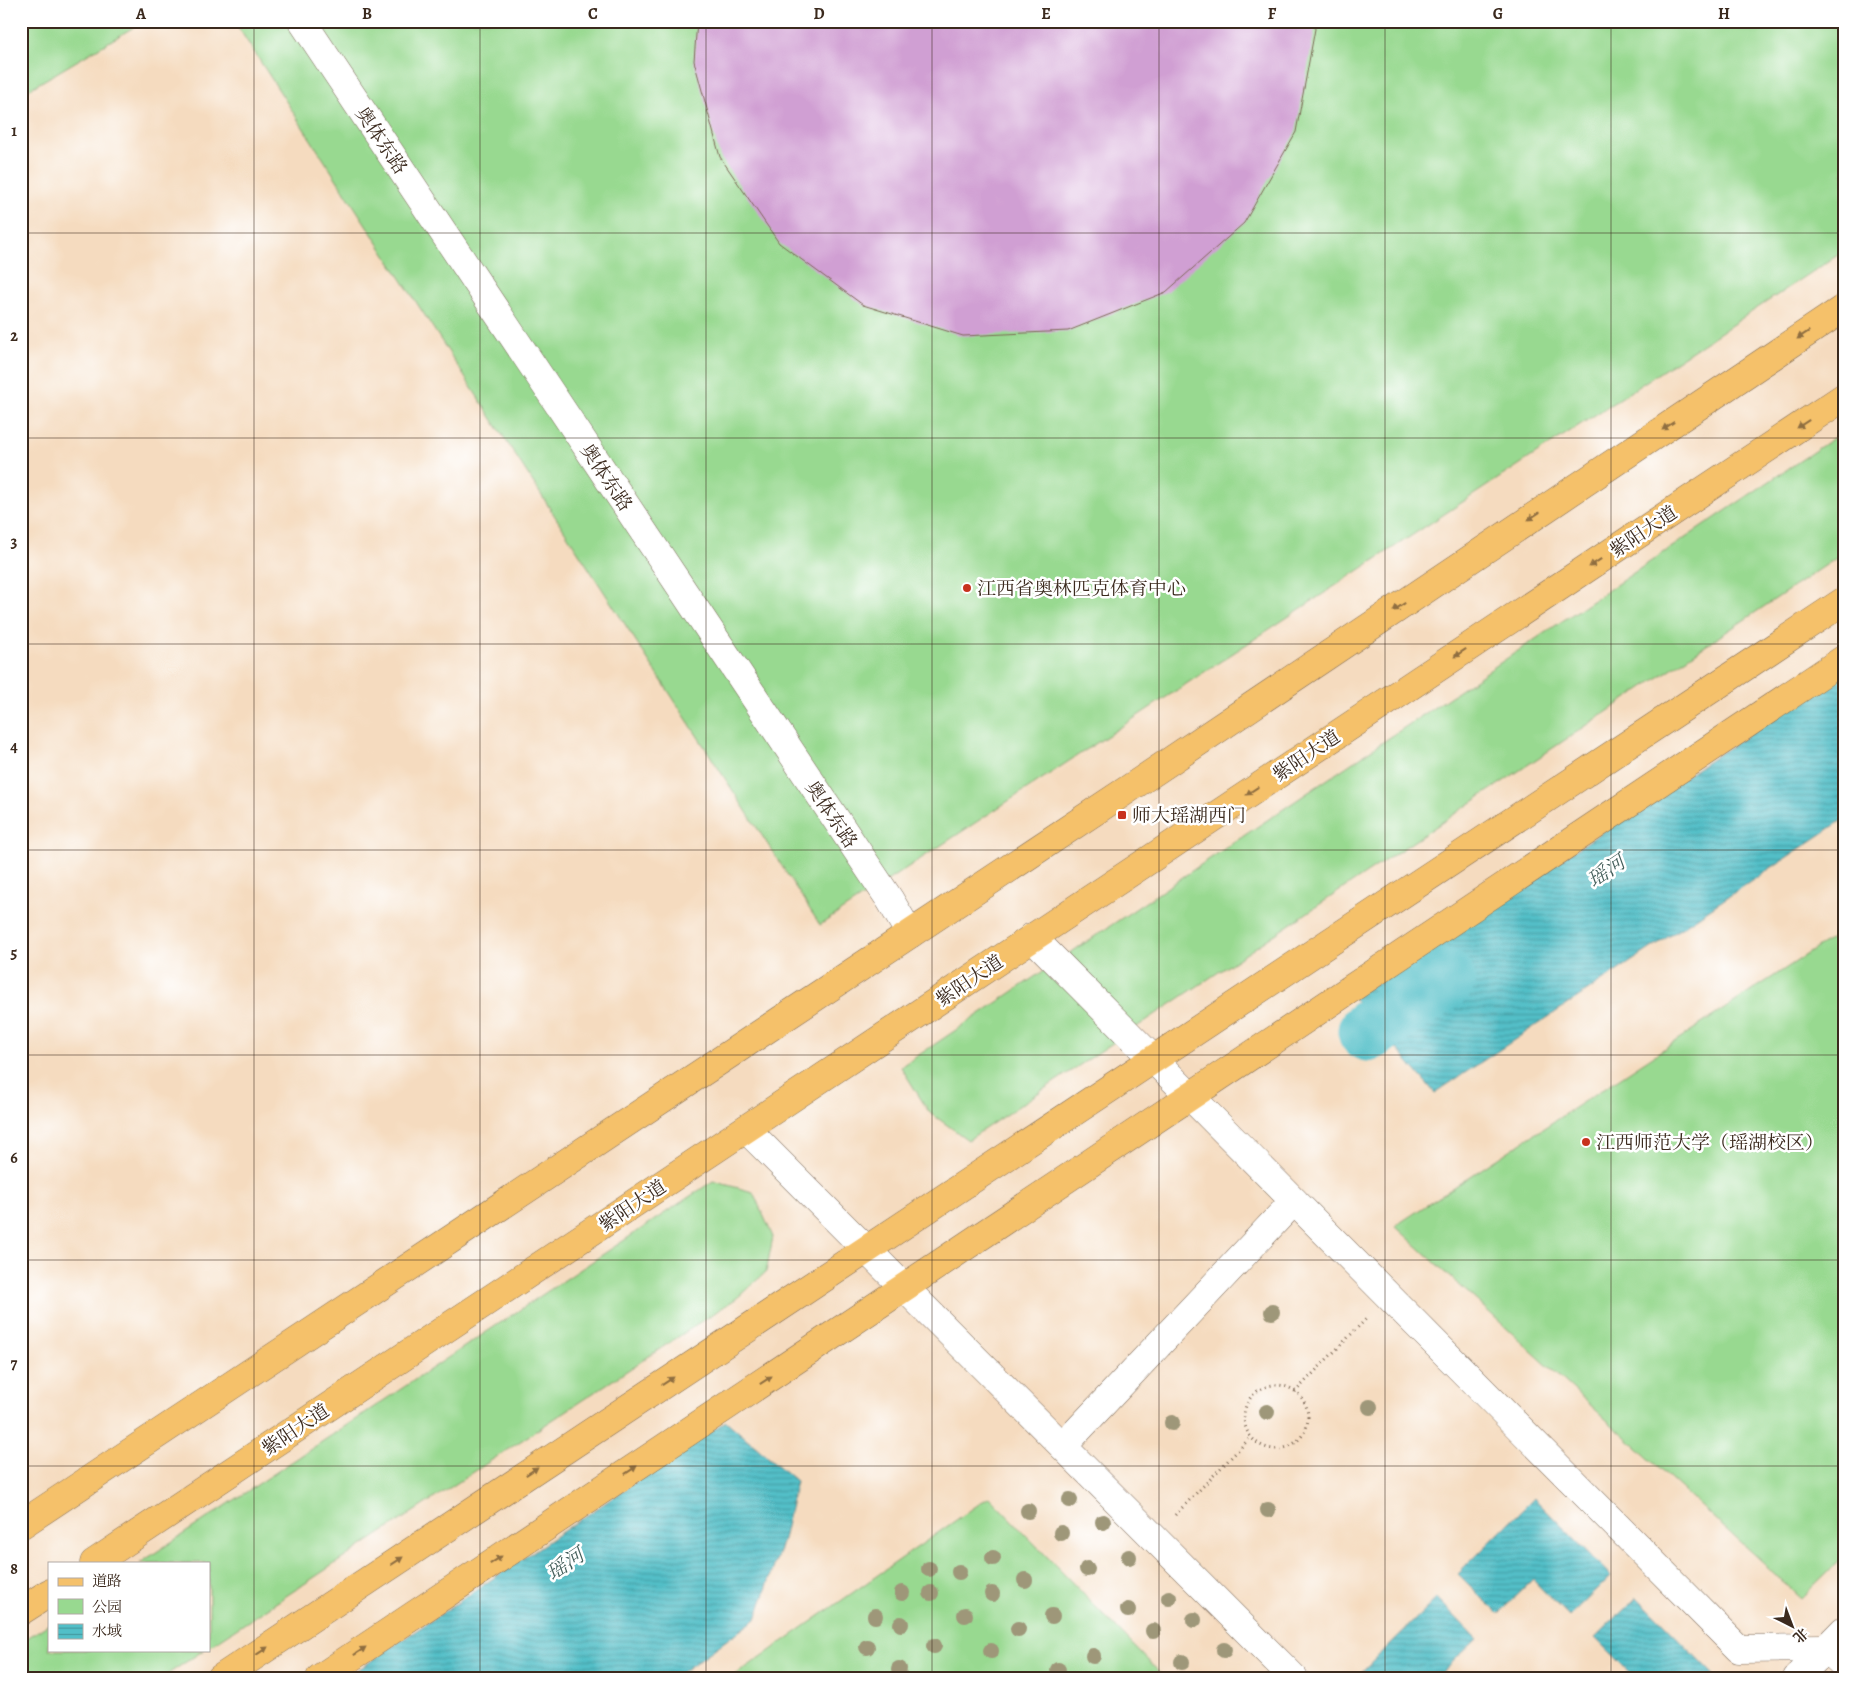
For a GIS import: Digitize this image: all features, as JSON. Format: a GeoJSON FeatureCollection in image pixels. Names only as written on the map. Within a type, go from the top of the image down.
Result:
{"type":"FeatureCollection","features":[{"type":"Feature","properties":{"kind":"main road"},"geometry":{"type":"LineString","coordinates":[[21,1525],[910,934],[1844,308]]}},
{"type":"Feature","properties":{"kind":"main road","name":"紫阳大道"},"geometry":{"type":"LineString","coordinates":[[95,1562],[1844,397]]}},
{"type":"Feature","properties":{"kind":"main road"},"geometry":{"type":"LineString","coordinates":[[221,1678],[1844,601]]}},
{"type":"Feature","properties":{"kind":"main road"},"geometry":{"type":"LineString","coordinates":[[320,1678],[1844,659]]}},
{"type":"Feature","properties":{"kind":"main road"},"geometry":{"type":"LineString","coordinates":[[21,1611],[48,1594]]}},
{"type":"Feature","properties":{"kind":"street","name":"奥体东路"},"geometry":{"type":"LineString","coordinates":[[302,21],[890,900],[910,934]]}},
{"type":"Feature","properties":{"kind":"street"},"geometry":{"type":"LineString","coordinates":[[1032,938],[1739,1650],[1838,1648]]}},
{"type":"Feature","properties":{"kind":"street"},"geometry":{"type":"LineString","coordinates":[[746,1128],[1294,1678]]}},
{"type":"Feature","properties":{"kind":"street"},"geometry":{"type":"LineString","coordinates":[[1063,1446],[1294,1201]]}},
{"type":"Feature","properties":{"kind":"street"},"geometry":{"type":"LineString","coordinates":[[1797,1678],[1838,1648]]}},
{"type":"Feature","properties":{"kind":"path"},"geometry":{"type":"LineString","coordinates":[[1296,1392],[1388,1295]]}},
{"type":"Feature","properties":{"kind":"path"},"geometry":{"type":"LineString","coordinates":[[1272,1385],[1282,1386],[1296,1392],[1305,1404],[1307,1414],[1302,1434],[1296,1442],[1275,1449],[1265,1447],[1251,1437],[1244,1424],[1244,1413],[1247,1403],[1254,1394],[1262,1388],[1272,1385]]}},
{"type":"Feature","properties":{"kind":"path"},"geometry":{"type":"LineString","coordinates":[[1154,1537],[1251,1437]]}},
{"type":"Feature","properties":{"kind":"green space"},"geometry":{"type":"Polygon","coordinates":[[[21,21],[144,21],[21,94],[21,21]]]}},
{"type":"Feature","properties":{"kind":"green space","name":"江西省奥林匹克体育中心"},"geometry":{"type":"Polygon","coordinates":[[[234,21],[1844,21],[1844,251],[820,925],[234,21]]]}},
{"type":"Feature","properties":{"kind":"green space"},"geometry":{"type":"Polygon","coordinates":[[[1844,431],[1844,553],[968,1140],[929,1112],[901,1067],[1844,431]]]}},
{"type":"Feature","properties":{"kind":"green space"},"geometry":{"type":"Polygon","coordinates":[[[1844,930],[1844,1556],[1801,1598],[1395,1226],[1844,930]]]}},
{"type":"Feature","properties":{"kind":"green space"},"geometry":{"type":"Polygon","coordinates":[[[713,1181],[753,1192],[773,1237],[766,1272],[737,1298],[210,1646],[210,1562],[142,1562],[713,1181]]]}},
{"type":"Feature","properties":{"kind":"green space"},"geometry":{"type":"Polygon","coordinates":[[[989,1497],[1165,1678],[731,1678],[989,1497]]]}},
{"type":"Feature","properties":{"kind":"green space"},"geometry":{"type":"Polygon","coordinates":[[[48,1625],[48,1652],[201,1652],[162,1678],[21,1678],[21,1642],[48,1625]]]}},
{"type":"Feature","properties":{"kind":"water"},"geometry":{"type":"Polygon","coordinates":[[[1844,671],[1844,819],[1435,1093],[1353,998],[1844,671]]]}},
{"type":"Feature","properties":{"kind":"water"},"geometry":{"type":"Polygon","coordinates":[[[726,1421],[796,1481],[783,1540],[756,1619],[674,1678],[346,1678],[726,1421]]]}},
{"type":"Feature","properties":{"kind":"water"},"geometry":{"type":"Polygon","coordinates":[[[1534,1498],[1611,1576],[1569,1617],[1533,1580],[1498,1614],[1458,1574],[1534,1498]]]}},
{"type":"Feature","properties":{"kind":"water"},"geometry":{"type":"Polygon","coordinates":[[[1637,1597],[1713,1674],[1710,1678],[1629,1678],[1631,1674],[1595,1638],[1637,1597]]]}},
{"type":"Feature","properties":{"kind":"water"},"geometry":{"type":"Polygon","coordinates":[[[1437,1598],[1477,1639],[1442,1672],[1447,1678],[1365,1678],[1361,1673],[1437,1598]]]}},
{"type":"Feature","properties":{"kind":"building"},"geometry":{"type":"Polygon","coordinates":[[[697,21],[1314,21],[1315,29],[1296,132],[1244,223],[1166,292],[1068,331],[963,336],[863,305],[779,243],[720,157],[694,61],[697,21]]]}},
{"type":"Feature","properties":{"kind":"waterway","name":"瑶河"},"geometry":{"type":"LineString","coordinates":[[1368,1031],[1445,979]]}},
{"type":"Feature","properties":{"kind":"place","name":"江西省奥林匹克体育中心"},"geometry":{"type":"Point","coordinates":[967,588]}},
{"type":"Feature","properties":{"kind":"place","name":"师大瑶湖西门"},"geometry":{"type":"Point","coordinates":[1122,815]}},
{"type":"Feature","properties":{"kind":"place","name":"江西师范大学（瑶湖校区）"},"geometry":{"type":"Point","coordinates":[1586,1142]}}]}
